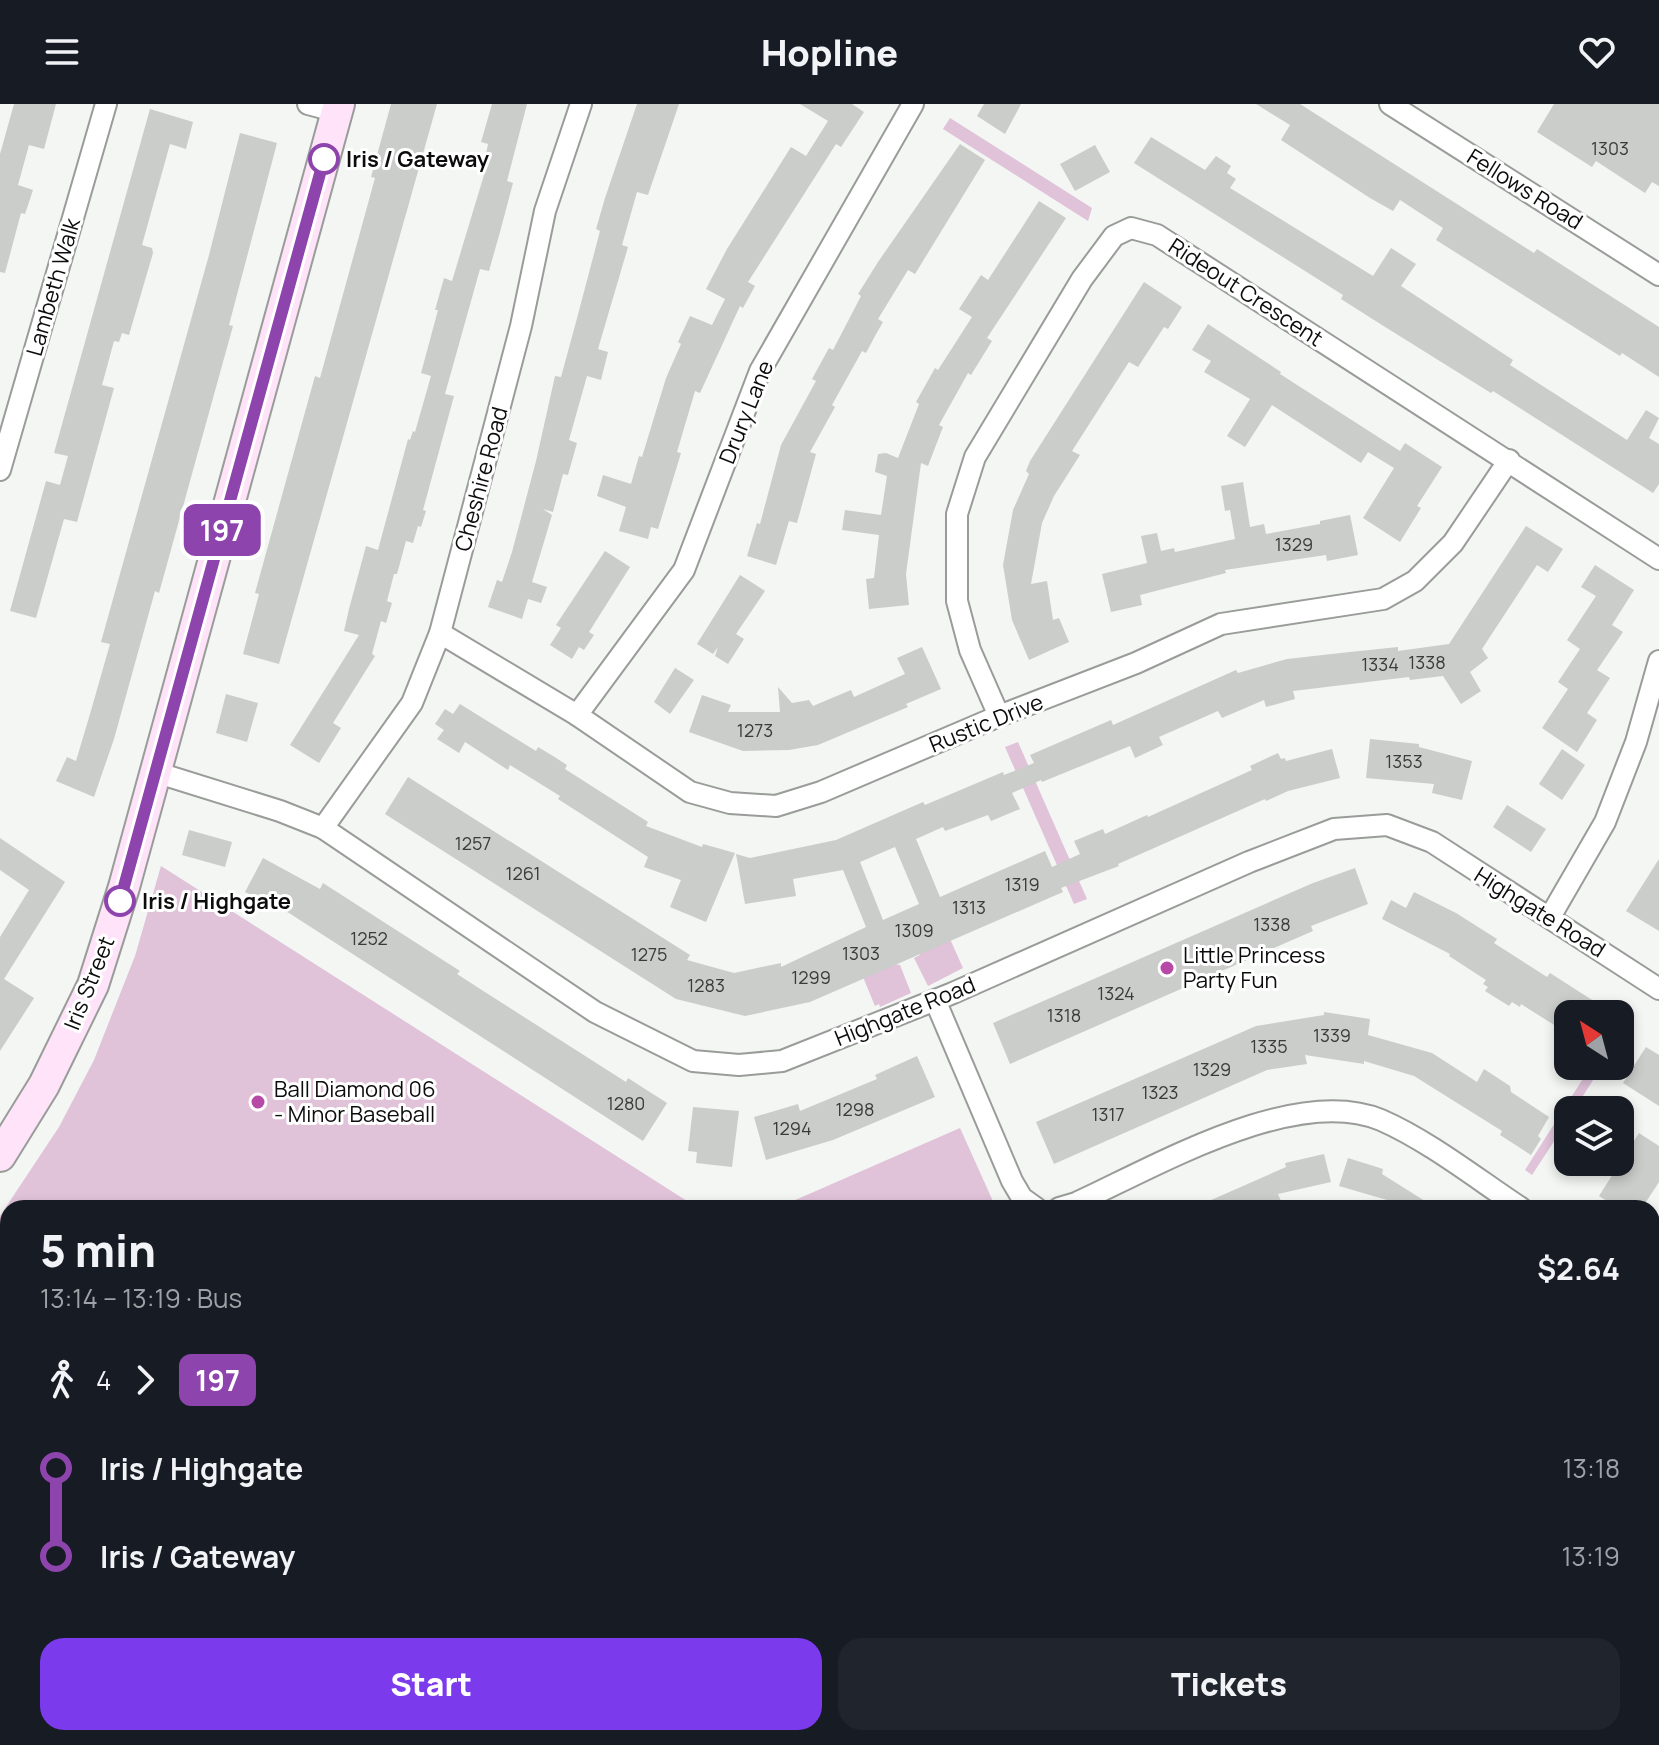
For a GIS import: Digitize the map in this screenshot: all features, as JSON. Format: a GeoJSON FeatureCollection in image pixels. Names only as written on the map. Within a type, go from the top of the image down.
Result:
{"type":"FeatureCollection","features":[{"type":"Feature","properties":{"kind":"street","name":"Lambeth Walk"},"geometry":{"type":"LineString","coordinates":[[0,470],[106,104]]}},
{"type":"Feature","properties":{"kind":"street"},"geometry":{"type":"LineString","coordinates":[[308,104],[338,108]]}},
{"type":"Feature","properties":{"kind":"street","name":"Cheshire Road"},"geometry":{"type":"LineString","coordinates":[[323,828],[412,703],[440,633],[521,326],[545,211],[581,104]]}},
{"type":"Feature","properties":{"kind":"street","name":"Drury Lane"},"geometry":{"type":"LineString","coordinates":[[577,715],[684,570],[760,371],[913,104]]}},
{"type":"Feature","properties":{"kind":"street","name":"Fellows Road"},"geometry":{"type":"LineString","coordinates":[[1390,104],[1659,275]]}},
{"type":"Feature","properties":{"kind":"street","name":"Iris Street"},"geometry":{"type":"LineString","coordinates":[[0,1156],[44,1085],[93,985],[124,887],[338,108]]}},
{"type":"Feature","properties":{"kind":"street","name":"Rideout Crescent"},"geometry":{"type":"LineString","coordinates":[[999,716],[970,650],[957,601],[957,514],[975,457],[1082,279],[1114,236],[1131,228],[1157,235],[1659,559]]}},
{"type":"Feature","properties":{"kind":"street","name":"Rustic Drive"},"geometry":{"type":"LineString","coordinates":[[440,633],[577,715],[690,792],[730,803],[776,806],[821,792],[999,716],[1136,663],[1221,624],[1383,599],[1415,581],[1453,543],[1509,460]]}},
{"type":"Feature","properties":{"kind":"street"},"geometry":{"type":"LineString","coordinates":[[1550,917],[1605,822],[1636,742],[1659,661]]}},
{"type":"Feature","properties":{"kind":"street","name":"Highgate Road"},"geometry":{"type":"LineString","coordinates":[[155,772],[280,811],[323,828],[595,1012],[693,1061],[739,1065],[782,1061],[935,1000],[1249,862],[1334,829],[1387,825],[1432,842],[1659,989]]}},
{"type":"Feature","properties":{"kind":"street"},"geometry":{"type":"LineString","coordinates":[[935,1000],[1012,1181],[1025,1200]]}},
{"type":"Feature","properties":{"kind":"street"},"geometry":{"type":"LineString","coordinates":[[1083,1200],[1246,1125],[1297,1114],[1339,1110],[1379,1119],[1414,1137],[1509,1200]]}},
{"type":"Feature","properties":{"kind":"shaded area"},"geometry":{"type":"Polygon","coordinates":[[[950,118],[1092,208],[1088,221],[943,129],[950,118]]]}},
{"type":"Feature","properties":{"kind":"shaded area"},"geometry":{"type":"Polygon","coordinates":[[[1018,742],[1087,899],[1074,904],[1005,747],[1018,742]]]}},
{"type":"Feature","properties":{"kind":"shaded area"},"geometry":{"type":"Polygon","coordinates":[[[161,866],[685,1200],[11,1200],[59,1127],[94,1060],[135,956],[161,866]]]}},
{"type":"Feature","properties":{"kind":"shaded area"},"geometry":{"type":"Polygon","coordinates":[[[950,939],[963,968],[928,986],[914,958],[920,955],[919,952],[950,939]]]}},
{"type":"Feature","properties":{"kind":"shaded area"},"geometry":{"type":"Polygon","coordinates":[[[894,964],[900,965],[911,993],[880,1007],[879,1004],[875,1006],[863,977],[894,964]]]}},
{"type":"Feature","properties":{"kind":"shaded area"},"geometry":{"type":"Polygon","coordinates":[[[1582,1080],[1593,1080],[1583,1096],[1572,1096],[1582,1080]]]}},
{"type":"Feature","properties":{"kind":"shaded area"},"geometry":{"type":"Polygon","coordinates":[[[1554,1124],[1554,1141],[1532,1175],[1525,1170],[1554,1124]]]}},
{"type":"Feature","properties":{"kind":"shaded area"},"geometry":{"type":"Polygon","coordinates":[[[960,1128],[992,1200],[795,1200],[960,1128]]]}},
{"type":"Feature","properties":{"kind":"building"},"geometry":{"type":"Polygon","coordinates":[[[14,104],[56,104],[44,149],[29,145],[18,185],[33,190],[25,214],[21,213],[5,273],[0,272],[0,154],[14,104]]]}},
{"type":"Feature","properties":{"kind":"building"},"geometry":{"type":"Polygon","coordinates":[[[391,104],[437,104],[279,664],[243,654],[259,594],[255,593],[315,376],[320,378],[375,178],[371,177],[391,104]]]}},
{"type":"Feature","properties":{"kind":"building"},"geometry":{"type":"Polygon","coordinates":[[[492,104],[527,104],[507,181],[513,183],[489,271],[480,269],[445,394],[454,396],[421,527],[418,526],[413,543],[406,541],[397,574],[394,574],[387,601],[392,603],[386,623],[381,621],[372,654],[375,656],[333,723],[341,728],[319,763],[290,745],[359,635],[344,631],[349,609],[366,546],[378,550],[408,439],[415,432],[431,376],[421,373],[438,310],[435,310],[444,278],[452,281],[490,155],[486,154],[488,144],[481,142],[492,104]]]}},
{"type":"Feature","properties":{"kind":"building"},"geometry":{"type":"Polygon","coordinates":[[[637,104],[679,104],[648,195],[637,192],[622,245],[628,247],[598,349],[608,352],[601,380],[587,376],[569,440],[577,443],[568,475],[563,474],[553,512],[543,509],[552,515],[532,582],[547,587],[541,603],[528,599],[522,619],[488,607],[497,580],[502,582],[512,552],[555,376],[561,377],[600,231],[596,229],[637,104]]]}},
{"type":"Feature","properties":{"kind":"building"},"geometry":{"type":"Polygon","coordinates":[[[800,104],[852,104],[864,112],[841,147],[836,144],[748,282],[755,286],[743,308],[740,306],[700,393],[695,391],[677,452],[681,453],[658,529],[651,527],[648,539],[619,531],[626,507],[597,496],[603,475],[631,484],[666,378],[681,344],[678,342],[690,316],[712,325],[725,299],[706,289],[727,249],[791,147],[806,156],[828,121],[800,104]]]}},
{"type":"Feature","properties":{"kind":"building"},"geometry":{"type":"Polygon","coordinates":[[[984,104],[1021,104],[1005,134],[977,116],[984,104]]]}},
{"type":"Feature","properties":{"kind":"building"},"geometry":{"type":"Polygon","coordinates":[[[1256,104],[1300,104],[1534,253],[1537,249],[1659,327],[1659,377],[1622,353],[1620,356],[1436,240],[1443,228],[1400,200],[1393,211],[1281,140],[1290,125],[1256,104]]]}},
{"type":"Feature","properties":{"kind":"building"},"geometry":{"type":"Polygon","coordinates":[[[1554,104],[1659,104],[1659,186],[1652,182],[1645,193],[1596,161],[1592,167],[1537,132],[1554,104]]]}},
{"type":"Feature","properties":{"kind":"building"},"geometry":{"type":"Polygon","coordinates":[[[150,109],[193,122],[186,149],[170,144],[142,245],[152,248],[153,253],[129,335],[122,333],[119,342],[114,341],[102,385],[114,388],[77,522],[64,519],[36,618],[10,611],[46,481],[60,485],[68,456],[54,453],[150,109]]]}},
{"type":"Feature","properties":{"kind":"building"},"geometry":{"type":"Polygon","coordinates":[[[240,133],[277,143],[229,325],[233,326],[159,593],[155,591],[114,739],[94,797],[56,781],[67,757],[76,761],[110,644],[101,642],[240,133]]]}},
{"type":"Feature","properties":{"kind":"building"},"geometry":{"type":"Polygon","coordinates":[[[1151,137],[1205,170],[1216,156],[1231,166],[1227,173],[1236,179],[1230,188],[1373,276],[1391,248],[1416,264],[1401,286],[1513,360],[1510,365],[1627,440],[1646,410],[1659,418],[1649,438],[1659,444],[1659,484],[1653,493],[1341,299],[1343,295],[1134,163],[1151,137]]]}},
{"type":"Feature","properties":{"kind":"building"},"geometry":{"type":"Polygon","coordinates":[[[960,144],[985,160],[915,274],[908,270],[878,319],[883,322],[866,353],[862,351],[832,405],[835,407],[810,452],[816,454],[797,523],[789,521],[776,565],[747,556],[757,523],[760,524],[781,445],[816,381],[812,379],[829,348],[833,350],[861,296],[858,294],[878,262],[960,144]]]}},
{"type":"Feature","properties":{"kind":"building"},"geometry":{"type":"Polygon","coordinates":[[[1095,145],[1110,172],[1075,191],[1060,164],[1095,145]]]}},
{"type":"Feature","properties":{"kind":"building"},"geometry":{"type":"Polygon","coordinates":[[[1039,201],[1066,218],[987,338],[992,341],[971,375],[968,373],[939,425],[943,427],[928,466],[921,463],[906,574],[909,605],[869,609],[866,579],[874,578],[879,535],[842,530],[845,510],[881,515],[887,476],[875,472],[878,454],[886,453],[898,458],[919,404],[916,402],[935,368],[938,370],[972,317],[959,309],[981,275],[988,280],[1039,201]]]}},
{"type":"Feature","properties":{"kind":"building"},"geometry":{"type":"Polygon","coordinates":[[[1144,282],[1182,307],[1168,329],[1164,327],[1138,367],[1129,362],[1072,451],[1080,455],[1054,496],[1042,523],[1031,584],[1047,581],[1053,620],[1059,618],[1069,642],[1029,660],[1012,620],[1003,565],[1013,510],[1029,474],[1026,471],[1030,461],[1144,282]]]}},
{"type":"Feature","properties":{"kind":"building"},"geometry":{"type":"Polygon","coordinates":[[[1208,324],[1400,451],[1405,443],[1442,467],[1417,506],[1421,508],[1400,542],[1363,518],[1394,468],[1368,452],[1361,463],[1272,405],[1245,447],[1227,436],[1250,399],[1204,372],[1211,361],[1192,350],[1208,324]]]}},
{"type":"Feature","properties":{"kind":"building"},"geometry":{"type":"Polygon","coordinates":[[[1243,482],[1250,527],[1264,524],[1266,534],[1350,515],[1358,555],[1327,561],[1326,555],[1225,570],[1226,573],[1140,595],[1142,605],[1111,612],[1102,574],[1147,563],[1141,536],[1157,533],[1161,551],[1174,548],[1175,552],[1235,539],[1230,510],[1225,511],[1221,486],[1243,482]]]}},
{"type":"Feature","properties":{"kind":"building"},"geometry":{"type":"Polygon","coordinates":[[[1526,526],[1563,549],[1548,572],[1537,565],[1482,649],[1488,658],[1470,672],[1481,691],[1461,704],[1443,676],[1293,691],[1295,699],[1266,707],[1264,700],[1222,718],[1218,711],[1159,737],[1163,745],[1135,758],[1130,746],[1041,780],[1012,793],[1020,809],[991,821],[988,815],[945,831],[943,827],[916,839],[940,897],[1045,851],[1052,867],[1080,854],[1074,841],[1103,829],[1105,834],[1148,817],[1252,770],[1250,766],[1278,753],[1286,761],[1332,749],[1340,778],[1265,799],[1119,866],[1061,888],[1063,892],[810,1002],[745,1016],[676,999],[385,814],[408,777],[690,955],[687,960],[734,973],[781,963],[781,967],[866,927],[843,870],[793,879],[796,896],[745,904],[736,854],[750,858],[836,840],[923,802],[925,805],[1003,772],[1004,775],[1034,763],[1030,755],[1111,720],[1113,725],[1236,670],[1238,673],[1287,659],[1449,644],[1526,526]],[[895,847],[860,862],[883,920],[919,904],[895,847]]]}},
{"type":"Feature","properties":{"kind":"building"},"geometry":{"type":"Polygon","coordinates":[[[605,551],[630,567],[589,632],[594,635],[584,650],[579,647],[572,659],[550,645],[561,628],[556,625],[605,551]]]}},
{"type":"Feature","properties":{"kind":"building"},"geometry":{"type":"Polygon","coordinates":[[[1595,565],[1634,590],[1612,625],[1623,632],[1597,670],[1610,678],[1587,713],[1597,720],[1577,752],[1542,728],[1568,689],[1558,682],[1580,649],[1567,640],[1596,596],[1581,587],[1595,565]]]}},
{"type":"Feature","properties":{"kind":"building"},"geometry":{"type":"Polygon","coordinates":[[[740,575],[765,591],[736,634],[744,639],[728,664],[715,656],[718,647],[713,654],[697,644],[740,575]]]}},
{"type":"Feature","properties":{"kind":"building"},"geometry":{"type":"Polygon","coordinates":[[[922,647],[941,689],[906,704],[908,707],[818,745],[789,750],[743,751],[689,732],[702,695],[731,705],[728,712],[780,712],[778,687],[792,703],[809,700],[813,706],[851,690],[854,697],[905,674],[897,658],[922,647]]]}},
{"type":"Feature","properties":{"kind":"building"},"geometry":{"type":"Polygon","coordinates":[[[675,668],[694,680],[670,714],[654,702],[675,668]]]}},
{"type":"Feature","properties":{"kind":"building"},"geometry":{"type":"Polygon","coordinates":[[[226,694],[258,703],[247,742],[216,733],[226,694]]]}},
{"type":"Feature","properties":{"kind":"building"},"geometry":{"type":"Polygon","coordinates":[[[460,704],[536,751],[538,747],[567,765],[565,769],[648,822],[646,826],[702,847],[703,844],[735,853],[706,922],[670,907],[681,880],[644,867],[648,857],[558,799],[560,796],[510,765],[508,770],[465,742],[459,753],[437,739],[444,730],[435,724],[445,709],[453,714],[460,704]]]}},
{"type":"Feature","properties":{"kind":"building"},"geometry":{"type":"Polygon","coordinates":[[[1370,739],[1419,744],[1419,747],[1472,761],[1462,800],[1432,793],[1434,784],[1366,778],[1370,739]]]}},
{"type":"Feature","properties":{"kind":"building"},"geometry":{"type":"Polygon","coordinates":[[[1562,749],[1585,765],[1562,800],[1539,784],[1562,749]]]}},
{"type":"Feature","properties":{"kind":"building"},"geometry":{"type":"Polygon","coordinates":[[[1507,805],[1546,829],[1531,852],[1493,827],[1507,805]]]}},
{"type":"Feature","properties":{"kind":"building"},"geometry":{"type":"Polygon","coordinates":[[[189,830],[232,842],[225,867],[182,855],[189,830]]]}},
{"type":"Feature","properties":{"kind":"building"},"geometry":{"type":"Polygon","coordinates":[[[0,838],[65,882],[4,979],[34,998],[0,1051],[0,937],[29,890],[0,870],[0,838]]]}},
{"type":"Feature","properties":{"kind":"building"},"geometry":{"type":"Polygon","coordinates":[[[263,858],[320,889],[323,883],[460,971],[457,974],[488,994],[626,1082],[628,1078],[667,1103],[643,1141],[289,913],[245,892],[263,858]]]}},
{"type":"Feature","properties":{"kind":"building"},"geometry":{"type":"Polygon","coordinates":[[[1659,859],[1659,931],[1626,911],[1659,859]]]}},
{"type":"Feature","properties":{"kind":"building"},"geometry":{"type":"Polygon","coordinates":[[[1355,868],[1368,904],[1311,926],[1313,931],[1010,1064],[993,1023],[1313,883],[1355,868]]]}},
{"type":"Feature","properties":{"kind":"building"},"geometry":{"type":"Polygon","coordinates":[[[1414,892],[1456,913],[1497,939],[1494,943],[1547,977],[1550,973],[1592,1000],[1554,1000],[1554,1025],[1521,1004],[1520,1007],[1512,1002],[1509,1006],[1485,991],[1488,987],[1483,984],[1486,980],[1450,954],[1382,919],[1391,900],[1406,908],[1414,892]]]}},
{"type":"Feature","properties":{"kind":"building"},"geometry":{"type":"Polygon","coordinates":[[[1324,1012],[1370,1019],[1368,1035],[1432,1053],[1477,1082],[1484,1069],[1510,1086],[1511,1092],[1549,1117],[1531,1155],[1500,1135],[1502,1131],[1414,1076],[1364,1061],[1364,1064],[1305,1055],[1307,1064],[1267,1070],[1054,1164],[1036,1122],[1256,1026],[1324,1015],[1324,1012]]]}},
{"type":"Feature","properties":{"kind":"building"},"geometry":{"type":"Polygon","coordinates":[[[1646,1047],[1659,1055],[1659,1106],[1623,1083],[1634,1080],[1634,1066],[1646,1047]]]}},
{"type":"Feature","properties":{"kind":"building"},"geometry":{"type":"Polygon","coordinates":[[[917,1056],[935,1097],[833,1140],[766,1160],[754,1117],[798,1104],[800,1111],[877,1079],[875,1075],[917,1056]]]}},
{"type":"Feature","properties":{"kind":"building"},"geometry":{"type":"Polygon","coordinates":[[[693,1107],[739,1111],[732,1167],[696,1163],[697,1152],[688,1151],[693,1107]]]}},
{"type":"Feature","properties":{"kind":"building"},"geometry":{"type":"Polygon","coordinates":[[[1639,1133],[1659,1146],[1659,1182],[1647,1200],[1605,1200],[1599,1196],[1612,1176],[1634,1176],[1634,1141],[1639,1133]]]}},
{"type":"Feature","properties":{"kind":"building"},"geometry":{"type":"Polygon","coordinates":[[[1324,1154],[1331,1182],[1278,1194],[1281,1200],[1211,1200],[1286,1167],[1285,1163],[1324,1154]]]}},
{"type":"Feature","properties":{"kind":"building"},"geometry":{"type":"Polygon","coordinates":[[[1348,1158],[1383,1169],[1382,1174],[1423,1200],[1387,1200],[1339,1186],[1348,1158]]]}},
{"type":"Feature","properties":{"kind":"bus line","name":"197"},"geometry":{"type":"LineString","coordinates":[[120,901],[324,159]]}},
{"type":"Feature","properties":{"kind":"place","name":"Iris / Gateway"},"geometry":{"type":"Point","coordinates":[324,159]}},
{"type":"Feature","properties":{"kind":"place","name":"Iris / Highgate"},"geometry":{"type":"Point","coordinates":[120,901]}},
{"type":"Feature","properties":{"kind":"place","name":"Little Princess Party Fun"},"geometry":{"type":"Point","coordinates":[1167,968]}},
{"type":"Feature","properties":{"kind":"place","name":"Ball Diamond 06 - Minor Baseball"},"geometry":{"type":"Point","coordinates":[258,1102]}}]}
